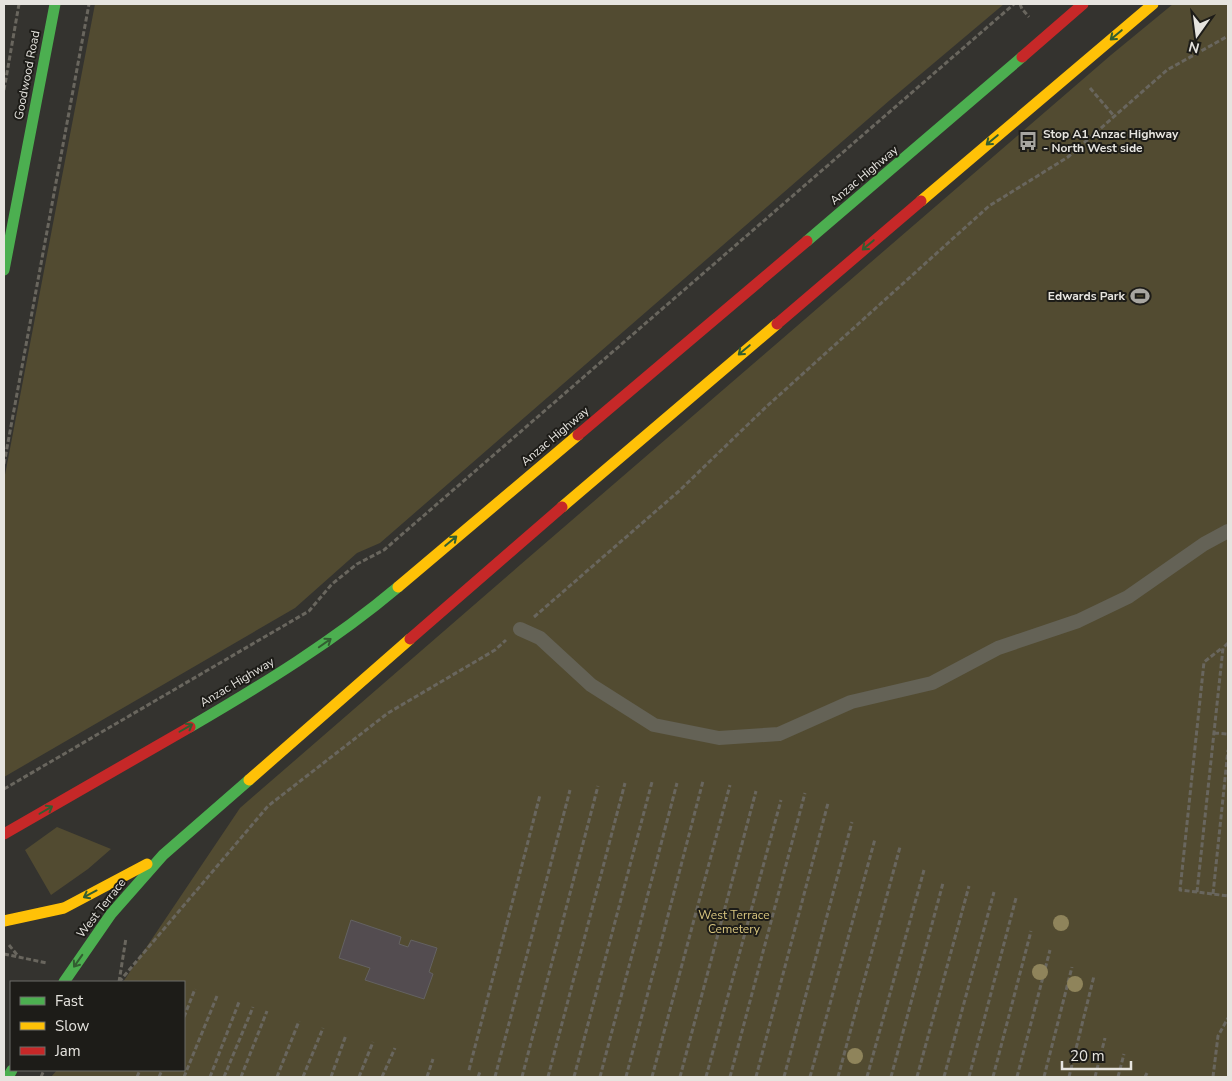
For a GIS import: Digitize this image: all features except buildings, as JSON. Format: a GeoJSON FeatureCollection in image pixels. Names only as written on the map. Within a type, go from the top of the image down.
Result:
{"type":"FeatureCollection","features":[{"type":"Feature","properties":{"kind":"main road","name":"Goodwood Road"},"geometry":{"type":"LineString","coordinates":[[4,270],[55,4]]}},
{"type":"Feature","properties":{"kind":"main road","name":"Anzac Highway"},"geometry":{"type":"LineString","coordinates":[[4,834],[246,694],[326,642],[373,608],[756,285],[1083,4]]}},
{"type":"Feature","properties":{"kind":"main road"},"geometry":{"type":"LineString","coordinates":[[4,920],[64,908],[164,855],[609,465],[1153,4]]}},
{"type":"Feature","properties":{"kind":"main road","name":"West Terrace"},"geometry":{"type":"LineString","coordinates":[[65,981],[112,914],[164,855]]}},
{"type":"Feature","properties":{"kind":"lane"},"geometry":{"type":"LineString","coordinates":[[520,629],[540,638],[591,685],[654,725],[719,738],[779,734],[851,702],[932,683],[998,648],[1078,621],[1128,597],[1204,544],[1228,531]]}},
{"type":"Feature","properties":{"kind":"path"},"geometry":{"type":"LineString","coordinates":[[4,90],[19,4]]}},
{"type":"Feature","properties":{"kind":"path"},"geometry":{"type":"LineString","coordinates":[[4,464],[89,4]]}},
{"type":"Feature","properties":{"kind":"path"},"geometry":{"type":"LineString","coordinates":[[4,789],[309,611],[332,584],[357,564],[384,550],[1014,4]]}},
{"type":"Feature","properties":{"kind":"path"},"geometry":{"type":"LineString","coordinates":[[1020,4],[1025,12]]}},
{"type":"Feature","properties":{"kind":"path"},"geometry":{"type":"LineString","coordinates":[[120,981],[268,806],[388,713],[496,650],[679,491],[766,407],[989,206],[1068,157],[1166,70],[1228,36]]}},
{"type":"Feature","properties":{"kind":"path"},"geometry":{"type":"LineString","coordinates":[[1089,86],[1114,116]]}},
{"type":"Feature","properties":{"kind":"path"},"geometry":{"type":"LineString","coordinates":[[1228,643],[1204,662],[1180,890],[1228,896]]}},
{"type":"Feature","properties":{"kind":"path"},"geometry":{"type":"LineString","coordinates":[[1196,892],[1223,648]]}},
{"type":"Feature","properties":{"kind":"path"},"geometry":{"type":"LineString","coordinates":[[1214,733],[1228,734]]}},
{"type":"Feature","properties":{"kind":"path"},"geometry":{"type":"LineString","coordinates":[[1213,894],[1228,750]]}},
{"type":"Feature","properties":{"kind":"path"},"geometry":{"type":"LineString","coordinates":[[626,1077],[702,781]]}},
{"type":"Feature","properties":{"kind":"path"},"geometry":{"type":"LineString","coordinates":[[574,1077],[652,782]]}},
{"type":"Feature","properties":{"kind":"path"},"geometry":{"type":"LineString","coordinates":[[600,1077],[677,783]]}},
{"type":"Feature","properties":{"kind":"path"},"geometry":{"type":"LineString","coordinates":[[548,1077],[625,784]]}},
{"type":"Feature","properties":{"kind":"path"},"geometry":{"type":"LineString","coordinates":[[652,1077],[730,785]]}},
{"type":"Feature","properties":{"kind":"path"},"geometry":{"type":"LineString","coordinates":[[522,1077],[598,786]]}},
{"type":"Feature","properties":{"kind":"path"},"geometry":{"type":"LineString","coordinates":[[495,1077],[570,790]]}},
{"type":"Feature","properties":{"kind":"path"},"geometry":{"type":"LineString","coordinates":[[680,1077],[756,791]]}},
{"type":"Feature","properties":{"kind":"path"},"geometry":{"type":"LineString","coordinates":[[730,1077],[805,793]]}},
{"type":"Feature","properties":{"kind":"path"},"geometry":{"type":"LineString","coordinates":[[469,1070],[540,795]]}},
{"type":"Feature","properties":{"kind":"path"},"geometry":{"type":"LineString","coordinates":[[706,1077],[781,800]]}},
{"type":"Feature","properties":{"kind":"path"},"geometry":{"type":"LineString","coordinates":[[756,1077],[828,803]]}},
{"type":"Feature","properties":{"kind":"path"},"geometry":{"type":"LineString","coordinates":[[784,1077],[852,822]]}},
{"type":"Feature","properties":{"kind":"path"},"geometry":{"type":"LineString","coordinates":[[810,1077],[876,838]]}},
{"type":"Feature","properties":{"kind":"path"},"geometry":{"type":"LineString","coordinates":[[838,1077],[900,847]]}},
{"type":"Feature","properties":{"kind":"path"},"geometry":{"type":"LineString","coordinates":[[867,1077],[924,870]]}},
{"type":"Feature","properties":{"kind":"path"},"geometry":{"type":"LineString","coordinates":[[891,1077],[943,883]]}},
{"type":"Feature","properties":{"kind":"path"},"geometry":{"type":"LineString","coordinates":[[917,1077],[969,886]]}},
{"type":"Feature","properties":{"kind":"path"},"geometry":{"type":"LineString","coordinates":[[944,1077],[994,892]]}},
{"type":"Feature","properties":{"kind":"path"},"geometry":{"type":"LineString","coordinates":[[969,1077],[1016,898]]}},
{"type":"Feature","properties":{"kind":"path"},"geometry":{"type":"LineString","coordinates":[[993,1077],[1031,931]]}},
{"type":"Feature","properties":{"kind":"path"},"geometry":{"type":"LineString","coordinates":[[1017,1077],[1050,950]]}},
{"type":"Feature","properties":{"kind":"path"},"geometry":{"type":"LineString","coordinates":[[4,954],[48,963]]}},
{"type":"Feature","properties":{"kind":"path"},"geometry":{"type":"LineString","coordinates":[[1044,1077],[1072,967]]}},
{"type":"Feature","properties":{"kind":"path"},"geometry":{"type":"LineString","coordinates":[[1069,1077],[1094,976]]}},
{"type":"Feature","properties":{"kind":"path"},"geometry":{"type":"LineString","coordinates":[[185,1014],[195,989]]}},
{"type":"Feature","properties":{"kind":"path"},"geometry":{"type":"LineString","coordinates":[[184,1077],[217,996]]}},
{"type":"Feature","properties":{"kind":"path"},"geometry":{"type":"LineString","coordinates":[[210,1077],[239,1002]]}},
{"type":"Feature","properties":{"kind":"path"},"geometry":{"type":"LineString","coordinates":[[224,1077],[253,1006]]}},
{"type":"Feature","properties":{"kind":"path"},"geometry":{"type":"LineString","coordinates":[[241,1077],[267,1011]]}},
{"type":"Feature","properties":{"kind":"path"},"geometry":{"type":"LineString","coordinates":[[1213,1077],[1218,1036],[1228,1018]]}},
{"type":"Feature","properties":{"kind":"path"},"geometry":{"type":"LineString","coordinates":[[277,1077],[299,1021]]}},
{"type":"Feature","properties":{"kind":"path"},"geometry":{"type":"LineString","coordinates":[[303,1077],[323,1028]]}},
{"type":"Feature","properties":{"kind":"path"},"geometry":{"type":"LineString","coordinates":[[331,1077],[346,1035]]}},
{"type":"Feature","properties":{"kind":"path"},"geometry":{"type":"LineString","coordinates":[[1095,1077],[1105,1038]]}},
{"type":"Feature","properties":{"kind":"path"},"geometry":{"type":"LineString","coordinates":[[359,1077],[374,1042]]}},
{"type":"Feature","properties":{"kind":"path"},"geometry":{"type":"LineString","coordinates":[[382,1077],[395,1048]]}},
{"type":"Feature","properties":{"kind":"path"},"geometry":{"type":"LineString","coordinates":[[1118,1077],[1124,1054]]}},
{"type":"Feature","properties":{"kind":"path"},"geometry":{"type":"LineString","coordinates":[[427,1077],[433,1059]]}},
{"type":"Feature","properties":{"kind":"path"},"geometry":{"type":"LineString","coordinates":[[478,1077],[480,1072]]}},
{"type":"Feature","properties":{"kind":"green space"},"geometry":{"type":"Polygon","coordinates":[[[95,4],[1004,4],[890,100],[380,543],[357,553],[295,608],[4,777],[4,480],[95,4]]]}},
{"type":"Feature","properties":{"kind":"green space","name":"West Terrace Cemetery"},"geometry":{"type":"Polygon","coordinates":[[[1173,4],[1228,4],[1228,1077],[51,1077],[56,1071],[185,1071],[185,981],[124,981],[240,808],[1111,55],[1173,4]]]}},
{"type":"Feature","properties":{"kind":"green space"},"geometry":{"type":"Polygon","coordinates":[[[57,827],[111,849],[88,869],[51,895],[25,850],[57,827]]]}},
{"type":"Feature","properties":{"kind":"traffic: fast"},"geometry":{"type":"LineString","coordinates":[[4,270],[55,4]]}},
{"type":"Feature","properties":{"kind":"traffic: fast"},"geometry":{"type":"LineString","coordinates":[[807,241],[1022,57]]}},
{"type":"Feature","properties":{"kind":"traffic: fast"},"geometry":{"type":"LineString","coordinates":[[190,727],[297,662],[349,626],[398,587]]}},
{"type":"Feature","properties":{"kind":"traffic: fast"},"geometry":{"type":"LineString","coordinates":[[65,981],[111,914],[163,855],[249,780]]}},
{"type":"Feature","properties":{"kind":"traffic: fast"},"geometry":{"type":"LineString","coordinates":[[8,1077],[11,1071]]}},
{"type":"Feature","properties":{"kind":"traffic: slow"},"geometry":{"type":"LineString","coordinates":[[921,201],[1153,4]]}},
{"type":"Feature","properties":{"kind":"traffic: slow"},"geometry":{"type":"LineString","coordinates":[[562,507],[777,324]]}},
{"type":"Feature","properties":{"kind":"traffic: slow"},"geometry":{"type":"LineString","coordinates":[[398,587],[578,435]]}},
{"type":"Feature","properties":{"kind":"traffic: slow"},"geometry":{"type":"LineString","coordinates":[[249,780],[410,639]]}},
{"type":"Feature","properties":{"kind":"traffic: slow"},"geometry":{"type":"LineString","coordinates":[[4,921],[64,908],[147,864]]}},
{"type":"Feature","properties":{"kind":"traffic: jam"},"geometry":{"type":"LineString","coordinates":[[1022,57],[1083,4]]}},
{"type":"Feature","properties":{"kind":"traffic: jam"},"geometry":{"type":"LineString","coordinates":[[777,324],[921,201]]}},
{"type":"Feature","properties":{"kind":"traffic: jam"},"geometry":{"type":"LineString","coordinates":[[578,435],[807,241]]}},
{"type":"Feature","properties":{"kind":"traffic: jam"},"geometry":{"type":"LineString","coordinates":[[410,639],[562,507]]}},
{"type":"Feature","properties":{"kind":"traffic: jam"},"geometry":{"type":"LineString","coordinates":[[4,834],[190,727]]}},
{"type":"Feature","properties":{"kind":"place","name":"Stop A1 Anzac Highway - North West side"},"geometry":{"type":"Point","coordinates":[1028,141]}},
{"type":"Feature","properties":{"kind":"place","name":"Edwards Park"},"geometry":{"type":"Point","coordinates":[1140,296]}}]}
